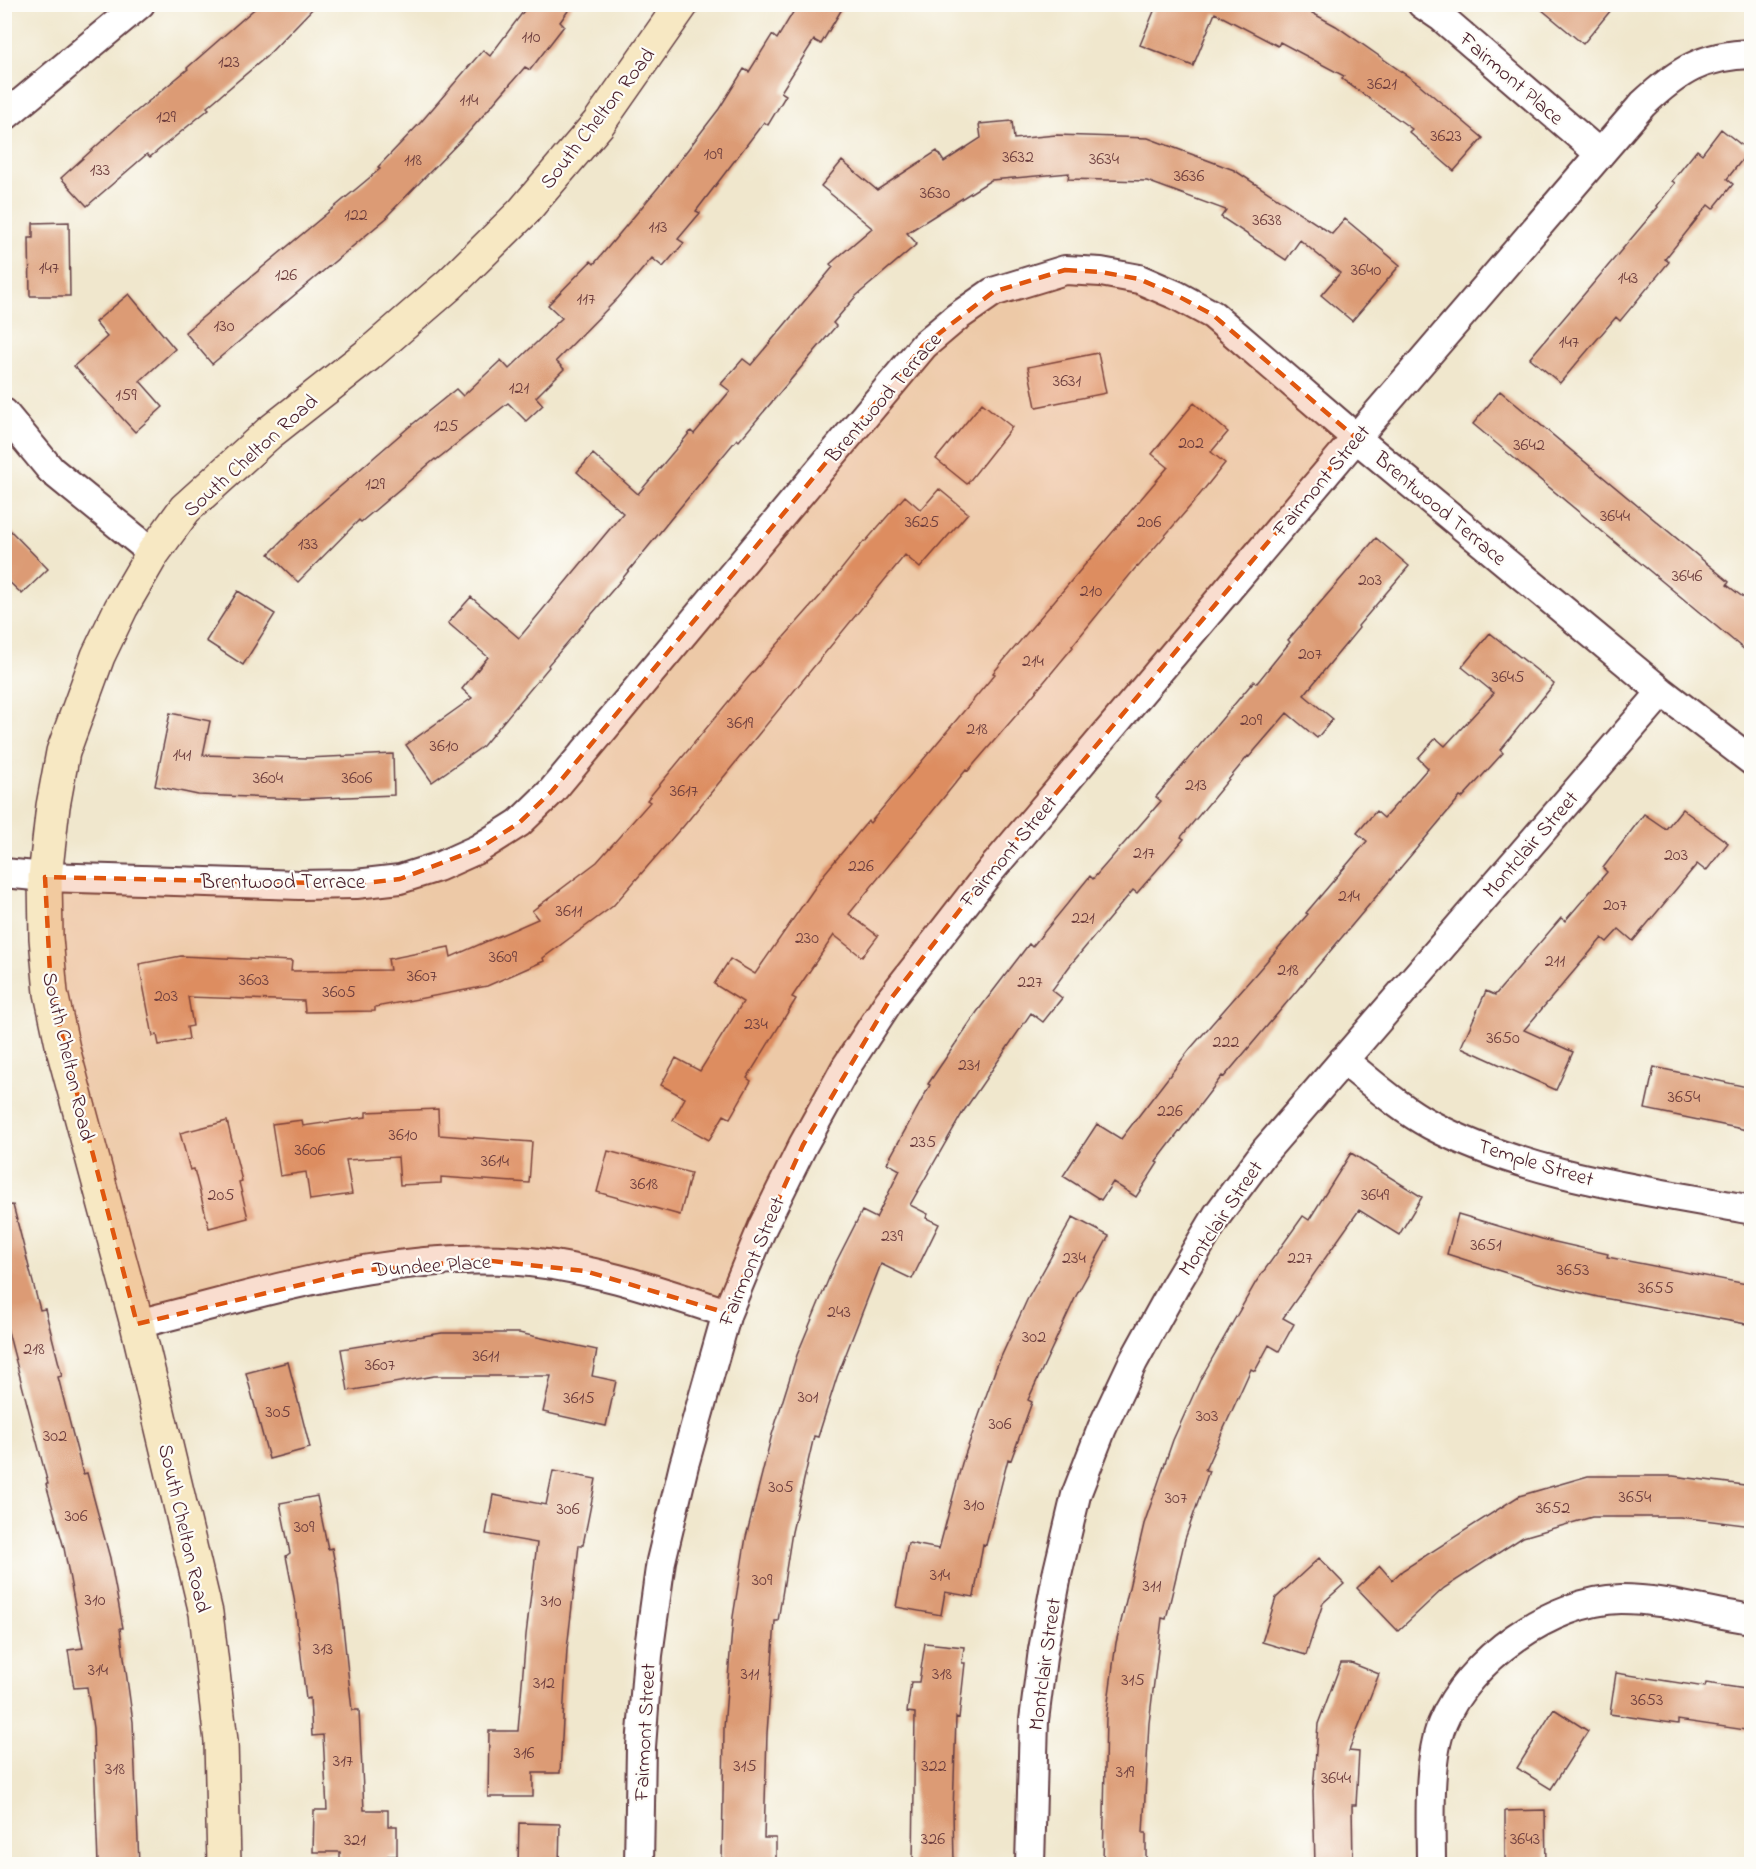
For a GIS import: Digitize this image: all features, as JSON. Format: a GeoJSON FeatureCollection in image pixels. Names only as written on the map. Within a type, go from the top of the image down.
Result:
{"type":"FeatureCollection","features":[{"type":"Feature","properties":{"kind":"main road","name":"South Chelton Road"},"geometry":{"type":"LineString","coordinates":[[224,1864],[221,1741],[206,1613],[137,1324],[63,1049],[51,993],[46,938],[45,877],[53,806],[63,752],[98,656],[121,608],[153,553],[185,509],[269,433],[368,355],[442,291],[524,212],[598,124],[682,4]]}},
{"type":"Feature","properties":{"kind":"street"},"geometry":{"type":"LineString","coordinates":[[4,117],[140,4]]}},
{"type":"Feature","properties":{"kind":"street","name":"Fairmont Place"},"geometry":{"type":"LineString","coordinates":[[1422,4],[1441,17],[1600,154]]}},
{"type":"Feature","properties":{"kind":"street","name":"Fairmont Street"},"geometry":{"type":"LineString","coordinates":[[639,1864],[642,1736],[648,1655],[661,1561],[684,1465],[727,1313],[763,1226],[803,1144],[846,1067],[889,1001],[991,870],[1356,438],[1643,104],[1667,81],[1695,65],[1723,55],[1752,54]]}},
{"type":"Feature","properties":{"kind":"street","name":"Brentwood Terrace"},"geometry":{"type":"LineString","coordinates":[[4,873],[45,877],[299,885],[356,884],[400,879],[438,867],[478,849],[519,823],[552,791],[924,345],[957,317],[993,292],[1065,270],[1101,272],[1138,279],[1176,295],[1213,315],[1356,438],[1662,692],[1752,761]]}},
{"type":"Feature","properties":{"kind":"street"},"geometry":{"type":"LineString","coordinates":[[4,412],[51,470],[153,553]]}},
{"type":"Feature","properties":{"kind":"street","name":"Montclair Street"},"geometry":{"type":"LineString","coordinates":[[1030,1864],[1034,1720],[1054,1586],[1076,1495],[1102,1428],[1133,1362],[1218,1214],[1265,1151],[1662,692]]}},
{"type":"Feature","properties":{"kind":"street","name":"Temple Street"},"geometry":{"type":"LineString","coordinates":[[1343,1060],[1414,1114],[1473,1144],[1523,1161],[1593,1180],[1752,1210]]}},
{"type":"Feature","properties":{"kind":"street","name":"Dundee Place"},"geometry":{"type":"LineString","coordinates":[[137,1324],[358,1270],[393,1265],[483,1260],[529,1262],[585,1270],[727,1313]]}},
{"type":"Feature","properties":{"kind":"street"},"geometry":{"type":"LineString","coordinates":[[1431,1864],[1431,1798],[1435,1755],[1442,1724],[1459,1695],[1483,1665],[1516,1637],[1554,1615],[1588,1603],[1620,1599],[1654,1602],[1752,1619]]}},
{"type":"Feature","properties":{"kind":"highlighted area"},"geometry":{"type":"Polygon","coordinates":[[[1065,270],[1101,272],[1139,279],[1176,295],[1213,315],[1356,438],[991,870],[889,1001],[803,1145],[727,1313],[585,1271],[483,1260],[358,1271],[137,1324],[51,993],[45,877],[356,884],[400,879],[478,849],[519,823],[552,791],[924,345],[993,292],[1028,280],[1065,270]]]}},
{"type":"Feature","properties":{"kind":"building"},"geometry":{"type":"Polygon","coordinates":[[[260,4],[317,4],[266,57],[207,107],[209,109],[150,157],[147,154],[87,206],[61,178],[260,4]]]}},
{"type":"Feature","properties":{"kind":"building"},"geometry":{"type":"Polygon","coordinates":[[[529,4],[573,4],[560,22],[564,26],[530,70],[525,67],[467,134],[389,216],[212,364],[185,332],[380,169],[378,167],[421,122],[483,50],[490,56],[529,4]]]}},
{"type":"Feature","properties":{"kind":"building"},"geometry":{"type":"Polygon","coordinates":[[[798,4],[845,4],[821,44],[814,40],[781,92],[786,95],[768,125],[764,122],[696,211],[700,213],[678,239],[684,243],[663,267],[652,258],[618,298],[556,361],[564,369],[536,397],[543,405],[526,421],[508,403],[435,459],[361,522],[359,520],[298,582],[269,554],[312,511],[456,389],[463,396],[501,360],[509,369],[562,318],[548,305],[591,261],[594,264],[662,183],[719,109],[744,69],[749,72],[772,35],[777,39],[798,4]]]}},
{"type":"Feature","properties":{"kind":"building"},"geometry":{"type":"Polygon","coordinates":[[[1157,4],[1296,4],[1336,26],[1419,84],[1483,138],[1454,171],[1409,132],[1412,129],[1342,79],[1344,76],[1280,42],[1278,46],[1215,13],[1193,66],[1140,45],[1157,4]]]}},
{"type":"Feature","properties":{"kind":"building"},"geometry":{"type":"Polygon","coordinates":[[[1535,4],[1616,4],[1583,44],[1535,4]]]}},
{"type":"Feature","properties":{"kind":"building"},"geometry":{"type":"Polygon","coordinates":[[[1012,121],[1014,139],[1056,135],[1148,138],[1234,170],[1332,234],[1345,219],[1400,265],[1352,321],[1321,295],[1340,273],[1300,240],[1286,260],[1221,217],[1226,210],[1147,181],[1068,179],[1069,173],[991,180],[907,233],[917,244],[856,296],[833,323],[836,326],[739,441],[737,439],[483,746],[432,782],[406,745],[472,698],[462,689],[488,657],[448,623],[471,597],[519,638],[623,513],[577,472],[593,454],[638,494],[691,431],[694,434],[730,391],[721,384],[743,359],[751,365],[833,267],[830,264],[872,228],[821,186],[842,161],[877,190],[937,151],[944,162],[981,138],[979,124],[1012,121]]]}},
{"type":"Feature","properties":{"kind":"building"},"geometry":{"type":"Polygon","coordinates":[[[1721,129],[1749,151],[1727,179],[1733,184],[1713,209],[1708,205],[1665,259],[1669,262],[1620,321],[1616,317],[1560,383],[1530,358],[1658,207],[1675,183],[1672,181],[1697,150],[1702,154],[1721,129]]]}},
{"type":"Feature","properties":{"kind":"building"},"geometry":{"type":"Polygon","coordinates":[[[69,222],[70,296],[30,296],[29,238],[33,238],[33,223],[69,222]]]}},
{"type":"Feature","properties":{"kind":"building"},"geometry":{"type":"Polygon","coordinates":[[[129,294],[175,349],[140,381],[163,407],[135,432],[74,366],[107,337],[95,322],[129,294]]]}},
{"type":"Feature","properties":{"kind":"building"},"geometry":{"type":"Polygon","coordinates":[[[1098,353],[1106,393],[1036,407],[1028,367],[1098,353]]]}},
{"type":"Feature","properties":{"kind":"building"},"geometry":{"type":"Polygon","coordinates":[[[1500,391],[1729,582],[1727,585],[1752,604],[1752,656],[1473,424],[1500,391]]]}},
{"type":"Feature","properties":{"kind":"building"},"geometry":{"type":"Polygon","coordinates":[[[982,403],[1012,427],[967,484],[936,459],[982,403]]]}},
{"type":"Feature","properties":{"kind":"building"},"geometry":{"type":"Polygon","coordinates":[[[1194,403],[1228,432],[1211,452],[1225,463],[1137,566],[1019,712],[968,771],[966,770],[849,914],[878,936],[862,957],[834,935],[792,997],[796,999],[747,1078],[751,1081],[730,1118],[724,1115],[709,1140],[673,1120],[685,1098],[661,1085],[676,1058],[700,1071],[743,1002],[714,984],[730,959],[755,974],[825,873],[868,821],[870,823],[995,674],[993,673],[1168,467],[1152,454],[1194,403]]]}},
{"type":"Feature","properties":{"kind":"building"},"geometry":{"type":"Polygon","coordinates":[[[939,489],[968,513],[920,568],[905,555],[682,828],[613,906],[543,958],[544,961],[487,986],[375,1007],[375,1011],[305,1012],[304,1001],[188,997],[193,1026],[187,1027],[189,1039],[159,1045],[157,1035],[153,1036],[139,964],[181,956],[292,961],[291,971],[390,970],[388,959],[449,947],[451,957],[538,919],[532,911],[597,862],[650,802],[647,800],[747,679],[905,496],[921,510],[939,489]]]}},
{"type":"Feature","properties":{"kind":"building"},"geometry":{"type":"Polygon","coordinates":[[[4,524],[48,569],[22,594],[4,577],[4,524]]]}},
{"type":"Feature","properties":{"kind":"building"},"geometry":{"type":"Polygon","coordinates":[[[1376,538],[1409,566],[1304,695],[1333,719],[1317,738],[1287,713],[1248,756],[1181,837],[1184,839],[1137,893],[1133,890],[1072,963],[1052,990],[1062,998],[1043,1022],[1031,1013],[963,1112],[910,1205],[928,1214],[926,1218],[939,1224],[912,1279],[881,1264],[837,1377],[818,1437],[814,1436],[792,1532],[778,1621],[775,1621],[767,1733],[764,1838],[776,1838],[776,1864],[722,1864],[724,1728],[733,1617],[746,1537],[771,1438],[797,1355],[834,1266],[862,1211],[876,1218],[900,1170],[887,1163],[930,1085],[928,1084],[977,1012],[1029,944],[1032,947],[1090,876],[1093,879],[1161,801],[1156,797],[1254,681],[1257,683],[1290,642],[1288,640],[1376,538]]]}},
{"type":"Feature","properties":{"kind":"building"},"geometry":{"type":"Polygon","coordinates":[[[238,591],[275,614],[243,665],[206,641],[238,591]]]}},
{"type":"Feature","properties":{"kind":"building"},"geometry":{"type":"Polygon","coordinates":[[[1490,633],[1554,684],[1500,750],[1503,753],[1462,798],[1460,797],[1224,1077],[1222,1076],[1156,1162],[1158,1163],[1136,1197],[1113,1182],[1101,1200],[1063,1176],[1097,1124],[1121,1139],[1190,1049],[1308,914],[1306,913],[1367,841],[1357,833],[1376,811],[1384,818],[1428,768],[1418,758],[1436,738],[1445,746],[1494,693],[1462,667],[1490,633]]]}},
{"type":"Feature","properties":{"kind":"building"},"geometry":{"type":"Polygon","coordinates":[[[170,713],[210,721],[203,755],[307,758],[393,754],[394,795],[300,799],[198,795],[155,786],[170,713]]]}},
{"type":"Feature","properties":{"kind":"building"},"geometry":{"type":"Polygon","coordinates":[[[1682,809],[1728,843],[1706,871],[1697,864],[1633,941],[1619,929],[1607,942],[1602,938],[1524,1030],[1573,1052],[1556,1090],[1461,1047],[1486,991],[1495,995],[1561,918],[1565,921],[1607,872],[1603,868],[1644,814],[1666,829],[1682,809]]]}},
{"type":"Feature","properties":{"kind":"building"},"geometry":{"type":"Polygon","coordinates":[[[1654,1067],[1752,1088],[1752,1131],[1645,1109],[1654,1067]]]}},
{"type":"Feature","properties":{"kind":"building"},"geometry":{"type":"Polygon","coordinates":[[[438,1109],[439,1135],[532,1142],[529,1183],[441,1177],[441,1183],[400,1185],[398,1157],[346,1160],[352,1194],[310,1200],[306,1172],[280,1176],[272,1124],[302,1120],[303,1126],[366,1117],[366,1112],[438,1109]]]}},
{"type":"Feature","properties":{"kind":"building"},"geometry":{"type":"Polygon","coordinates":[[[227,1121],[242,1181],[239,1182],[248,1218],[209,1228],[194,1169],[190,1170],[180,1133],[227,1121]]]}},
{"type":"Feature","properties":{"kind":"building"},"geometry":{"type":"Polygon","coordinates":[[[608,1151],[691,1173],[680,1215],[597,1192],[608,1151]]]}},
{"type":"Feature","properties":{"kind":"building"},"geometry":{"type":"Polygon","coordinates":[[[1351,1153],[1422,1197],[1399,1235],[1359,1210],[1283,1318],[1294,1324],[1279,1351],[1269,1345],[1255,1371],[1251,1369],[1205,1470],[1209,1471],[1185,1539],[1166,1619],[1162,1618],[1149,1723],[1143,1833],[1146,1833],[1146,1864],[1103,1864],[1106,1717],[1116,1643],[1144,1524],[1173,1440],[1201,1378],[1256,1282],[1303,1216],[1309,1220],[1351,1153]]]}},
{"type":"Feature","properties":{"kind":"building"},"geometry":{"type":"Polygon","coordinates":[[[13,1205],[40,1310],[45,1309],[62,1376],[58,1377],[83,1474],[87,1473],[110,1558],[123,1628],[120,1628],[133,1722],[139,1864],[98,1864],[93,1728],[87,1687],[74,1688],[68,1650],[83,1648],[64,1548],[4,1316],[4,1206],[13,1205]]]}},
{"type":"Feature","properties":{"kind":"building"},"geometry":{"type":"Polygon","coordinates":[[[1458,1214],[1542,1239],[1608,1254],[1607,1257],[1752,1285],[1752,1325],[1598,1297],[1535,1282],[1447,1254],[1458,1214]]]}},
{"type":"Feature","properties":{"kind":"building"},"geometry":{"type":"Polygon","coordinates":[[[1073,1217],[1109,1236],[1076,1296],[1028,1400],[1032,1402],[1011,1460],[1008,1459],[986,1545],[983,1544],[974,1597],[945,1592],[941,1615],[896,1607],[908,1543],[939,1549],[962,1463],[996,1368],[1027,1300],[1073,1217]]]}},
{"type":"Feature","properties":{"kind":"building"},"geometry":{"type":"Polygon","coordinates":[[[442,1333],[519,1333],[597,1350],[592,1376],[616,1381],[606,1426],[543,1412],[551,1376],[434,1376],[348,1391],[341,1349],[442,1333]]]}},
{"type":"Feature","properties":{"kind":"building"},"geometry":{"type":"Polygon","coordinates":[[[288,1362],[310,1448],[269,1459],[246,1373],[288,1362]]]}},
{"type":"Feature","properties":{"kind":"building"},"geometry":{"type":"Polygon","coordinates":[[[553,1471],[596,1479],[583,1545],[579,1545],[567,1649],[560,1773],[533,1773],[533,1797],[488,1797],[489,1731],[518,1731],[537,1543],[486,1534],[493,1495],[546,1505],[553,1471]]]}},
{"type":"Feature","properties":{"kind":"building"},"geometry":{"type":"Polygon","coordinates":[[[1588,1476],[1673,1476],[1752,1486],[1752,1526],[1680,1517],[1592,1517],[1523,1537],[1444,1588],[1398,1631],[1357,1588],[1380,1566],[1392,1580],[1403,1570],[1519,1496],[1588,1476]]]}},
{"type":"Feature","properties":{"kind":"building"},"geometry":{"type":"Polygon","coordinates":[[[317,1496],[328,1549],[332,1548],[338,1580],[352,1710],[359,1710],[364,1810],[388,1810],[388,1826],[397,1826],[397,1856],[388,1856],[388,1864],[343,1864],[340,1863],[340,1852],[313,1852],[314,1810],[327,1810],[323,1735],[312,1736],[310,1698],[306,1699],[294,1597],[286,1556],[290,1553],[280,1503],[317,1496]]]}},
{"type":"Feature","properties":{"kind":"building"},"geometry":{"type":"Polygon","coordinates":[[[1319,1558],[1344,1584],[1323,1603],[1306,1655],[1262,1642],[1276,1598],[1319,1558]]]}},
{"type":"Feature","properties":{"kind":"building"},"geometry":{"type":"Polygon","coordinates":[[[925,1643],[964,1647],[962,1663],[965,1663],[959,1718],[956,1717],[954,1864],[913,1864],[915,1713],[907,1712],[911,1682],[919,1682],[925,1643]]]}},
{"type":"Feature","properties":{"kind":"building"},"geometry":{"type":"Polygon","coordinates":[[[1341,1663],[1351,1663],[1379,1674],[1349,1751],[1359,1752],[1356,1805],[1352,1805],[1353,1864],[1315,1864],[1313,1792],[1318,1724],[1341,1663]]]}},
{"type":"Feature","properties":{"kind":"building"},"geometry":{"type":"Polygon","coordinates":[[[1616,1673],[1705,1687],[1706,1683],[1752,1690],[1752,1731],[1678,1720],[1678,1724],[1610,1714],[1616,1673]]]}},
{"type":"Feature","properties":{"kind":"building"},"geometry":{"type":"Polygon","coordinates":[[[1554,1709],[1588,1731],[1551,1789],[1517,1768],[1554,1709]]]}},
{"type":"Feature","properties":{"kind":"building"},"geometry":{"type":"Polygon","coordinates":[[[1545,1810],[1546,1864],[1505,1864],[1505,1811],[1545,1810]]]}},
{"type":"Feature","properties":{"kind":"building"},"geometry":{"type":"Polygon","coordinates":[[[519,1823],[560,1824],[559,1864],[518,1864],[519,1823]]]}}]}
